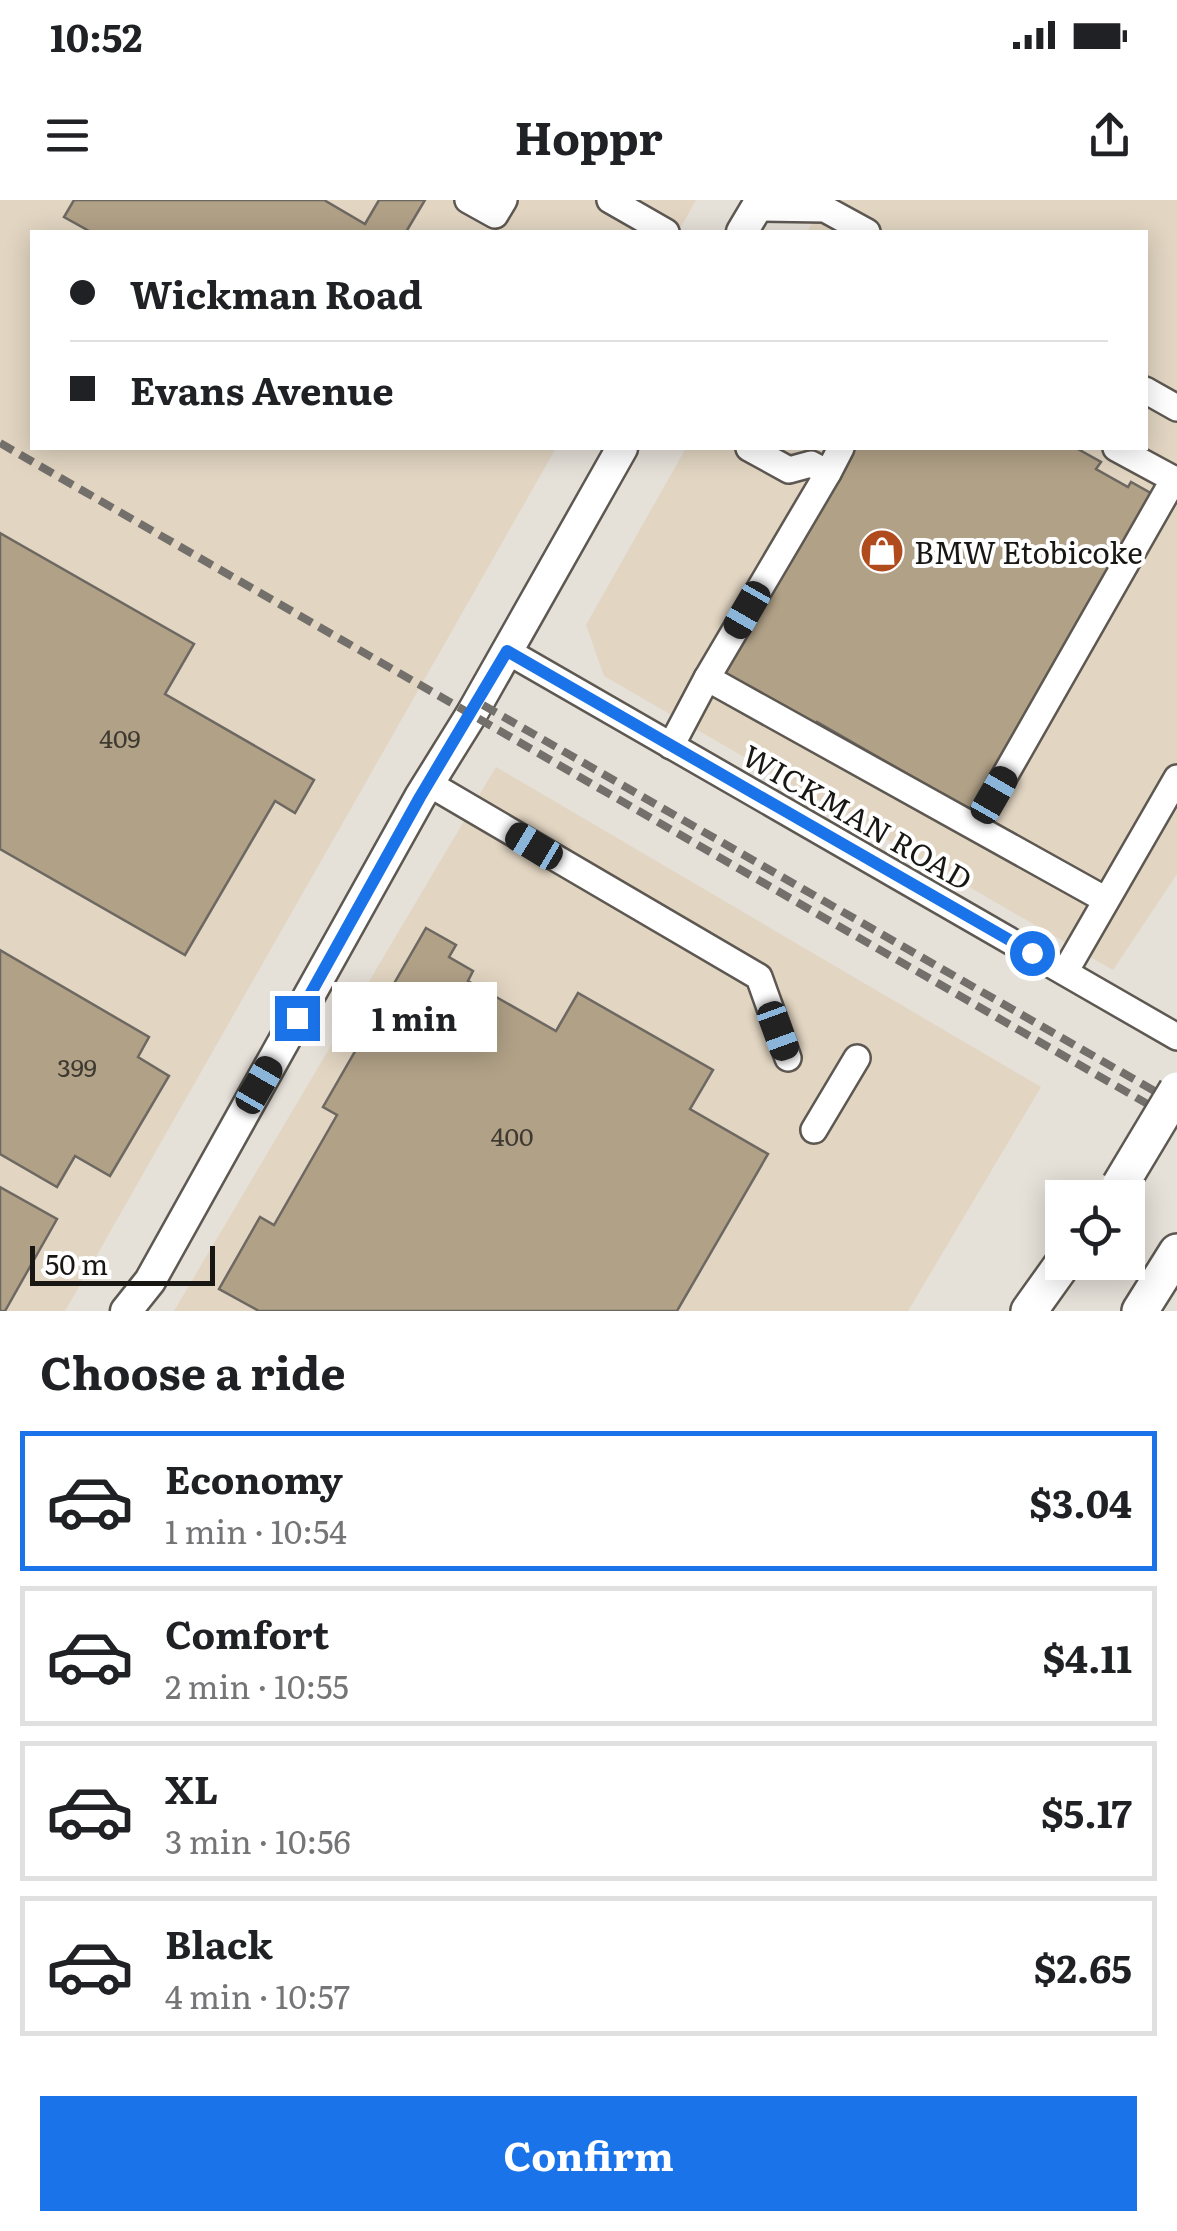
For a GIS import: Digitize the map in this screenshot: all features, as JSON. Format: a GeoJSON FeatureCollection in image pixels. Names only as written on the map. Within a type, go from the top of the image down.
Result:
{"type":"FeatureCollection","features":[{"type":"Feature","properties":{"kind":"highway"},"geometry":{"type":"LineString","coordinates":[[1122,1180],[1177,1090]]}},
{"type":"Feature","properties":{"kind":"highway"},"geometry":{"type":"LineString","coordinates":[[1140,1311],[1177,1252]]}},
{"type":"Feature","properties":{"kind":"highway"},"geometry":{"type":"LineString","coordinates":[[1029,1311],[1051,1280]]}},
{"type":"Feature","properties":{"kind":"highway"},"geometry":{"type":"LineString","coordinates":[[1043,1311],[1061,1280]]}},
{"type":"Feature","properties":{"kind":"main road"},"geometry":{"type":"LineString","coordinates":[[126,1311],[150,1281],[428,783],[621,450]]}},
{"type":"Feature","properties":{"kind":"street"},"geometry":{"type":"LineString","coordinates":[[468,200],[495,216],[504,200]]}},
{"type":"Feature","properties":{"kind":"street"},"geometry":{"type":"LineString","coordinates":[[610,200],[662,230]]}},
{"type":"Feature","properties":{"kind":"street"},"geometry":{"type":"LineString","coordinates":[[753,213],[825,209],[863,230]]}},
{"type":"Feature","properties":{"kind":"street"},"geometry":{"type":"LineString","coordinates":[[1148,392],[1177,408]]}},
{"type":"Feature","properties":{"kind":"street"},"geometry":{"type":"LineString","coordinates":[[753,450],[789,470],[837,450]]}},
{"type":"Feature","properties":{"kind":"street"},"geometry":{"type":"LineString","coordinates":[[976,826],[1176,480],[1120,450]]}},
{"type":"Feature","properties":{"kind":"street"},"geometry":{"type":"LineString","coordinates":[[672,746],[815,462]]}},
{"type":"Feature","properties":{"kind":"street","name":"WICKMAN ROAD"},"geometry":{"type":"LineString","coordinates":[[507,651],[1177,1037]]}},
{"type":"Feature","properties":{"kind":"street"},"geometry":{"type":"LineString","coordinates":[[706,678],[1106,900]]}},
{"type":"Feature","properties":{"kind":"street"},"geometry":{"type":"LineString","coordinates":[[1064,972],[1177,778]]}},
{"type":"Feature","properties":{"kind":"street"},"geometry":{"type":"LineString","coordinates":[[428,783],[759,977],[788,1058]]}},
{"type":"Feature","properties":{"kind":"street"},"geometry":{"type":"LineString","coordinates":[[814,1130],[857,1058]]}},
{"type":"Feature","properties":{"kind":"shaded area"},"geometry":{"type":"Polygon","coordinates":[[[0,200],[696,200],[679,230],[30,230],[30,450],[555,450],[65,1311],[0,1311],[0,200]]]}},
{"type":"Feature","properties":{"kind":"shaded area"},"geometry":{"type":"Polygon","coordinates":[[[825,200],[1177,200],[1177,874],[1113,970],[604,676],[586,625],[685,450],[1148,450],[1148,230],[808,230],[825,200]]]}},
{"type":"Feature","properties":{"kind":"shaded area"},"geometry":{"type":"Polygon","coordinates":[[[496,767],[1041,1087],[908,1311],[174,1311],[496,767]]]}},
{"type":"Feature","properties":{"kind":"building"},"geometry":{"type":"Polygon","coordinates":[[[74,200],[324,200],[365,224],[379,200],[425,200],[407,230],[87,230],[64,217],[74,200]]]}},
{"type":"Feature","properties":{"kind":"building"},"geometry":{"type":"Polygon","coordinates":[[[849,450],[1080,450],[1101,462],[1096,469],[1128,487],[1131,482],[1156,496],[971,819],[947,806],[951,799],[817,722],[811,732],[718,678],[849,450]]]}},
{"type":"Feature","properties":{"kind":"building"},"geometry":{"type":"Polygon","coordinates":[[[0,533],[194,644],[165,694],[314,780],[295,813],[275,801],[185,955],[0,849],[0,533]]]}},
{"type":"Feature","properties":{"kind":"building"},"geometry":{"type":"Polygon","coordinates":[[[426,928],[456,945],[449,957],[473,971],[468,981],[556,1031],[578,993],[713,1070],[690,1109],[768,1154],[677,1311],[259,1311],[219,1289],[260,1217],[274,1225],[337,1115],[323,1107],[426,928]]]}},
{"type":"Feature","properties":{"kind":"building"},"geometry":{"type":"Polygon","coordinates":[[[0,950],[149,1037],[138,1057],[169,1076],[110,1176],[75,1156],[57,1187],[0,1154],[0,950]]]}},
{"type":"Feature","properties":{"kind":"building"},"geometry":{"type":"Polygon","coordinates":[[[0,1187],[57,1219],[5,1311],[0,1311],[0,1187]]]}},
{"type":"Feature","properties":{"kind":"railway"},"geometry":{"type":"LineString","coordinates":[[0,443],[1177,1121]]}},
{"type":"Feature","properties":{"kind":"railway"},"geometry":{"type":"LineString","coordinates":[[483,705],[1177,1104]]}},
{"type":"Feature","properties":{"kind":"place","name":"BMW Etobicoke"},"geometry":{"type":"Point","coordinates":[882,551]}},
{"type":"Feature","properties":{"kind":"route"},"geometry":{"type":"LineString","coordinates":[[297,1018],[420,797],[507,651],[1032,953]]}}]}
